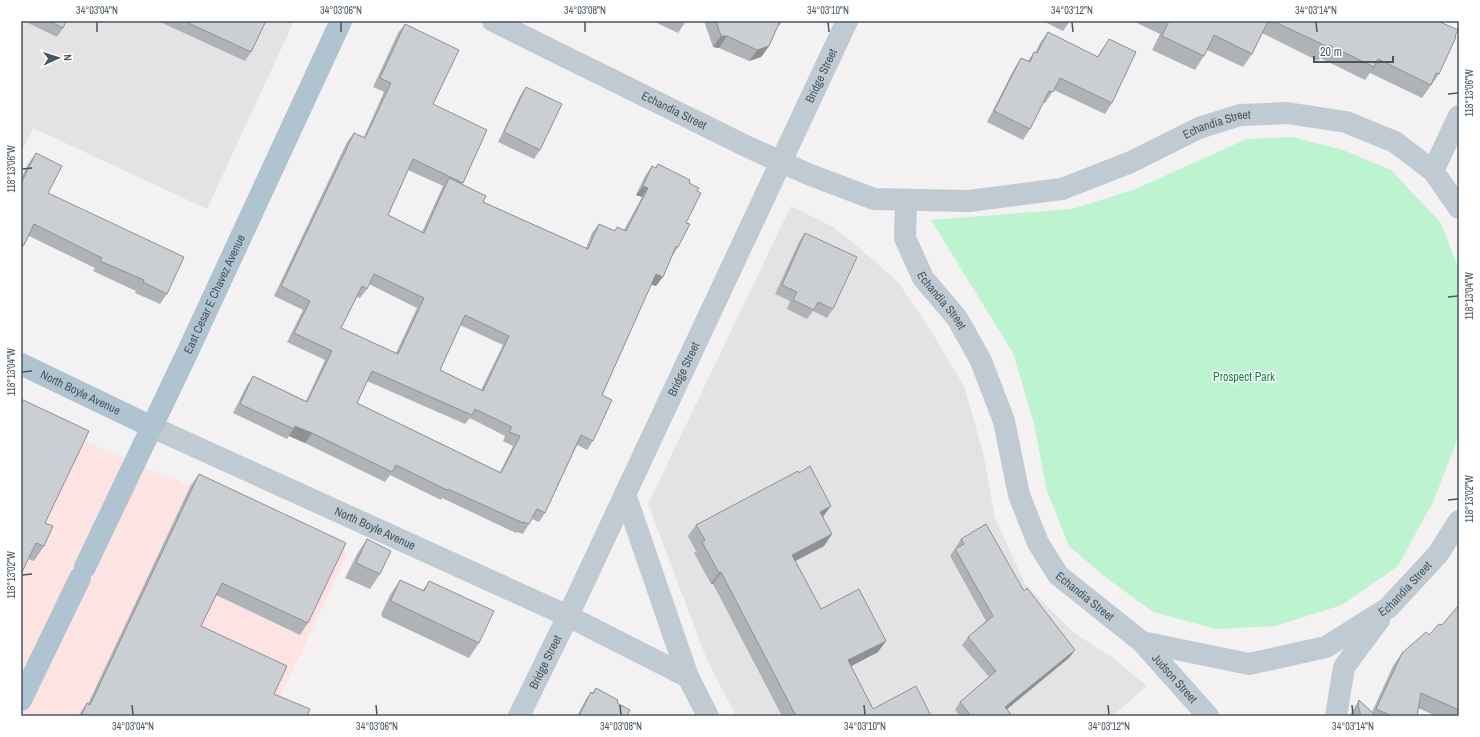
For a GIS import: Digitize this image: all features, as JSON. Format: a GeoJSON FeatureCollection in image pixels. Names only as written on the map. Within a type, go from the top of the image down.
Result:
{"type":"FeatureCollection","features":[{"type":"Feature","properties":{"kind":"main road","name":"East Cesar E Chavez Avenue"},"geometry":{"type":"LineString","coordinates":[[21,700],[152,427],[340,21]]}},
{"type":"Feature","properties":{"kind":"main road","name":"North Boyle Avenue"},"geometry":{"type":"LineString","coordinates":[[21,364],[152,427]]}},
{"type":"Feature","properties":{"kind":"street","name":"Echandia Street"},"geometry":{"type":"LineString","coordinates":[[493,21],[781,162],[874,199],[969,201],[1062,190],[1130,162],[1198,128],[1240,115],[1287,113],[1346,122],[1395,142],[1433,171],[1459,208]]}},
{"type":"Feature","properties":{"kind":"street","name":"Bridge Street"},"geometry":{"type":"LineString","coordinates":[[519,716],[568,616],[847,21]]}},
{"type":"Feature","properties":{"kind":"street"},"geometry":{"type":"LineString","coordinates":[[1433,171],[1459,116]]}},
{"type":"Feature","properties":{"kind":"street","name":"Echandia Street"},"geometry":{"type":"LineString","coordinates":[[906,200],[905,238],[923,278],[957,318],[981,361],[1004,421],[1019,495],[1038,543],[1058,575],[1142,642],[1250,664],[1326,648],[1388,608],[1438,554],[1459,521]]}},
{"type":"Feature","properties":{"kind":"street","name":"North Boyle Avenue"},"geometry":{"type":"LineString","coordinates":[[152,427],[568,616],[688,677]]}},
{"type":"Feature","properties":{"kind":"street"},"geometry":{"type":"LineString","coordinates":[[625,494],[688,677],[708,716]]}},
{"type":"Feature","properties":{"kind":"street"},"geometry":{"type":"LineString","coordinates":[[1336,716],[1344,667],[1388,608]]}},
{"type":"Feature","properties":{"kind":"street","name":"Judson Street"},"geometry":{"type":"LineString","coordinates":[[1142,642],[1208,716]]}},
{"type":"Feature","properties":{"kind":"shaded area"},"geometry":{"type":"Polygon","coordinates":[[[21,21],[294,21],[207,209],[33,128],[21,153],[21,21]]]}},
{"type":"Feature","properties":{"kind":"shaded area"},"geometry":{"type":"Polygon","coordinates":[[[791,206],[833,227],[898,282],[930,329],[964,386],[983,452],[995,518],[1025,584],[1073,632],[1113,658],[1147,686],[1112,716],[736,716],[707,660],[648,504],[791,206]]]}},
{"type":"Feature","properties":{"kind":"shaded area"},"geometry":{"type":"Polygon","coordinates":[[[21,411],[77,438],[348,553],[271,716],[21,716],[21,411]]]}},
{"type":"Feature","properties":{"kind":"green space","name":"Prospect Park"},"geometry":{"type":"Polygon","coordinates":[[[1292,137],[1343,150],[1391,170],[1441,223],[1459,270],[1459,435],[1434,500],[1398,566],[1342,605],[1275,626],[1216,629],[1153,612],[1104,576],[1069,546],[1047,491],[1034,424],[1013,353],[931,220],[1072,209],[1133,190],[1247,139],[1292,137]]]}},
{"type":"Feature","properties":{"kind":"building"},"geometry":{"type":"Polygon","coordinates":[[[49,21],[66,21],[63,28],[49,21]]]}},
{"type":"Feature","properties":{"kind":"building"},"geometry":{"type":"Polygon","coordinates":[[[184,21],[266,21],[251,52],[184,21]]]}},
{"type":"Feature","properties":{"kind":"building"},"geometry":{"type":"Polygon","coordinates":[[[716,21],[780,21],[769,46],[757,50],[727,36],[721,36],[716,21]]]}},
{"type":"Feature","properties":{"kind":"building"},"geometry":{"type":"Polygon","coordinates":[[[1169,21],[1268,21],[1252,54],[1214,35],[1204,56],[1162,36],[1169,21]]]}},
{"type":"Feature","properties":{"kind":"building"},"geometry":{"type":"Polygon","coordinates":[[[1273,21],[1441,21],[1440,22],[1458,30],[1439,74],[1436,73],[1431,85],[1378,59],[1374,67],[1329,45],[1328,47],[1273,21]]]}},
{"type":"Feature","properties":{"kind":"building"},"geometry":{"type":"Polygon","coordinates":[[[405,24],[459,50],[433,104],[487,130],[463,183],[413,159],[388,215],[424,233],[449,178],[486,196],[483,202],[588,249],[599,224],[615,231],[617,227],[626,231],[648,188],[643,186],[652,166],[656,168],[658,164],[690,180],[689,183],[699,188],[697,191],[701,193],[686,223],[690,224],[678,247],[676,246],[663,277],[656,274],[602,395],[612,400],[593,441],[581,435],[545,513],[537,509],[529,524],[523,523],[448,489],[447,490],[396,465],[392,472],[312,433],[295,426],[294,429],[240,404],[253,376],[307,402],[332,351],[294,333],[310,301],[281,286],[354,133],[365,138],[391,83],[380,78],[405,24]],[[374,274],[367,289],[362,286],[341,328],[398,354],[424,298],[374,274]],[[465,315],[440,370],[483,391],[509,336],[465,315]],[[372,371],[357,403],[501,473],[520,436],[509,432],[512,427],[475,409],[472,415],[372,371]]]}},
{"type":"Feature","properties":{"kind":"building"},"geometry":{"type":"Polygon","coordinates":[[[1048,32],[1098,57],[1109,39],[1136,52],[1112,103],[1060,78],[1053,92],[1049,91],[1030,129],[994,111],[1021,58],[1030,62],[1034,52],[1037,53],[1048,32]]]}},
{"type":"Feature","properties":{"kind":"building"},"geometry":{"type":"Polygon","coordinates":[[[526,87],[562,104],[540,150],[504,132],[526,87]]]}},
{"type":"Feature","properties":{"kind":"building"},"geometry":{"type":"Polygon","coordinates":[[[36,153],[62,166],[48,193],[184,257],[167,294],[143,282],[144,280],[100,261],[102,258],[34,224],[24,245],[22,244],[21,246],[21,180],[22,181],[36,153]]]}},
{"type":"Feature","properties":{"kind":"building"},"geometry":{"type":"Polygon","coordinates":[[[805,233],[857,257],[833,309],[818,302],[814,310],[793,300],[797,292],[782,285],[805,233]]]}},
{"type":"Feature","properties":{"kind":"building"},"geometry":{"type":"Polygon","coordinates":[[[21,399],[89,431],[45,523],[53,526],[44,546],[36,543],[21,574],[21,399]]]}},
{"type":"Feature","properties":{"kind":"building"},"geometry":{"type":"Polygon","coordinates":[[[810,466],[831,506],[820,512],[832,534],[792,555],[821,609],[859,589],[886,641],[848,660],[873,709],[916,686],[931,716],[796,716],[721,572],[719,573],[702,542],[705,540],[696,525],[810,466]]]}},
{"type":"Feature","properties":{"kind":"building"},"geometry":{"type":"Polygon","coordinates":[[[199,474],[346,543],[308,623],[222,583],[201,626],[287,666],[274,694],[310,709],[307,716],[81,716],[87,703],[90,705],[199,474]]]}},
{"type":"Feature","properties":{"kind":"building"},"geometry":{"type":"Polygon","coordinates":[[[986,524],[1024,591],[1027,588],[1075,650],[1005,707],[1012,716],[971,716],[960,702],[996,671],[968,637],[993,616],[955,549],[964,544],[961,539],[986,524]]]}},
{"type":"Feature","properties":{"kind":"building"},"geometry":{"type":"Polygon","coordinates":[[[367,539],[391,551],[380,574],[356,563],[367,539]]]}},
{"type":"Feature","properties":{"kind":"building"},"geometry":{"type":"Polygon","coordinates":[[[400,580],[424,591],[429,581],[494,611],[479,643],[393,602],[391,600],[400,580]]]}},
{"type":"Feature","properties":{"kind":"building"},"geometry":{"type":"Polygon","coordinates":[[[1459,605],[1459,710],[1421,693],[1417,716],[1392,716],[1376,709],[1402,653],[1426,632],[1429,635],[1439,624],[1442,625],[1459,605]]]}},
{"type":"Feature","properties":{"kind":"building"},"geometry":{"type":"Polygon","coordinates":[[[596,688],[618,700],[617,703],[630,710],[627,716],[579,716],[591,692],[593,694],[596,688]]]}},
{"type":"Feature","properties":{"kind":"building"},"geometry":{"type":"Polygon","coordinates":[[[1359,700],[1376,716],[1361,716],[1358,705],[1359,700]]]}}]}
